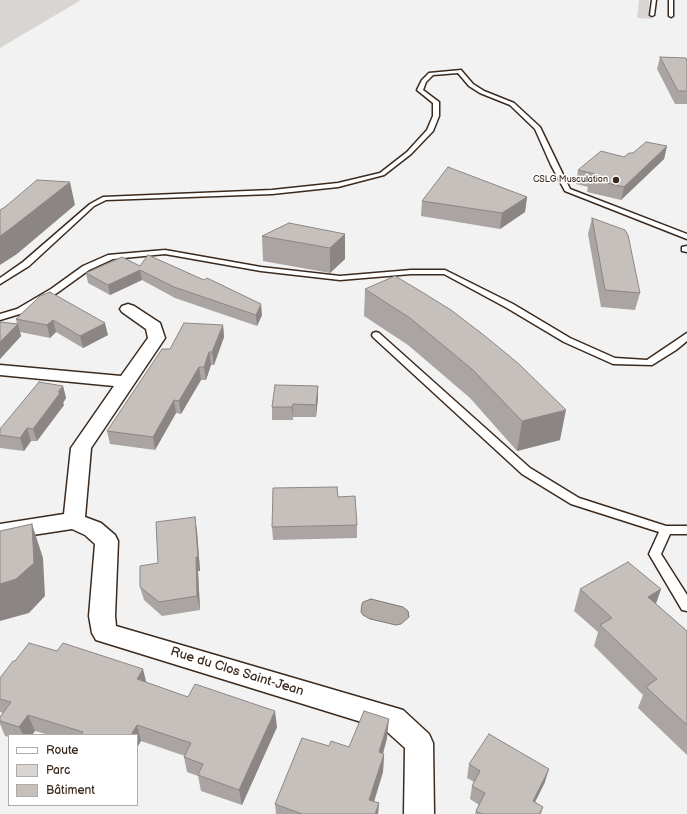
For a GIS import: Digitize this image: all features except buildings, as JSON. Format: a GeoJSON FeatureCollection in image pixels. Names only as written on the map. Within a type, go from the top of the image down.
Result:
{"type":"FeatureCollection","features":[{"type":"Feature","properties":{"kind":"street"},"geometry":{"type":"LineString","coordinates":[[0,532],[74,520],[81,448],[157,338],[154,327],[128,309]]}},
{"type":"Feature","properties":{"kind":"street"},"geometry":{"type":"LineString","coordinates":[[0,370],[126,382]]}},
{"type":"Feature","properties":{"kind":"street","name":"Rue du Clos Saint-Jean"},"geometry":{"type":"LineString","coordinates":[[74,520],[93,529],[107,541],[102,616],[105,633],[393,719],[419,743],[419,814]]}},
{"type":"Feature","properties":{"kind":"lane"},"geometry":{"type":"LineString","coordinates":[[652,15],[654,0]]}},
{"type":"Feature","properties":{"kind":"lane"},"geometry":{"type":"LineString","coordinates":[[671,0],[671,16]]}},
{"type":"Feature","properties":{"kind":"lane"},"geometry":{"type":"LineString","coordinates":[[0,282],[26,264],[92,205],[105,198],[272,192],[338,185],[382,174],[409,153],[430,131],[436,116],[436,102],[420,90],[424,81],[431,74],[459,71],[471,85],[482,92],[512,104],[538,128],[567,190],[687,236]]}},
{"type":"Feature","properties":{"kind":"lane"},"geometry":{"type":"LineString","coordinates":[[0,318],[20,311],[54,291],[86,268],[111,257],[165,252],[261,269],[340,278],[411,272],[444,272],[510,306],[567,340],[613,361],[648,363],[673,348],[687,336]]}},
{"type":"Feature","properties":{"kind":"lane"},"geometry":{"type":"LineString","coordinates":[[376,335],[526,471],[575,501],[666,530],[687,530]]}},
{"type":"Feature","properties":{"kind":"lane"},"geometry":{"type":"LineString","coordinates":[[666,530],[655,554],[687,606]]}},
{"type":"Feature","properties":{"kind":"green space"},"geometry":{"type":"Polygon","coordinates":[[[0,0],[81,0],[0,48],[0,0]]]}},
{"type":"Feature","properties":{"kind":"green space"},"geometry":{"type":"Polygon","coordinates":[[[639,0],[649,0],[649,16],[652,19],[637,18],[639,0]]]}},
{"type":"Feature","properties":{"kind":"shaded area"},"geometry":{"type":"Polygon","coordinates":[[[371,599],[403,607],[408,611],[409,617],[401,624],[396,625],[370,619],[361,612],[363,602],[371,599]]]}},
{"type":"Feature","properties":{"kind":"place","name":"CSLG Musculation"},"geometry":{"type":"Point","coordinates":[616,180]}}]}
